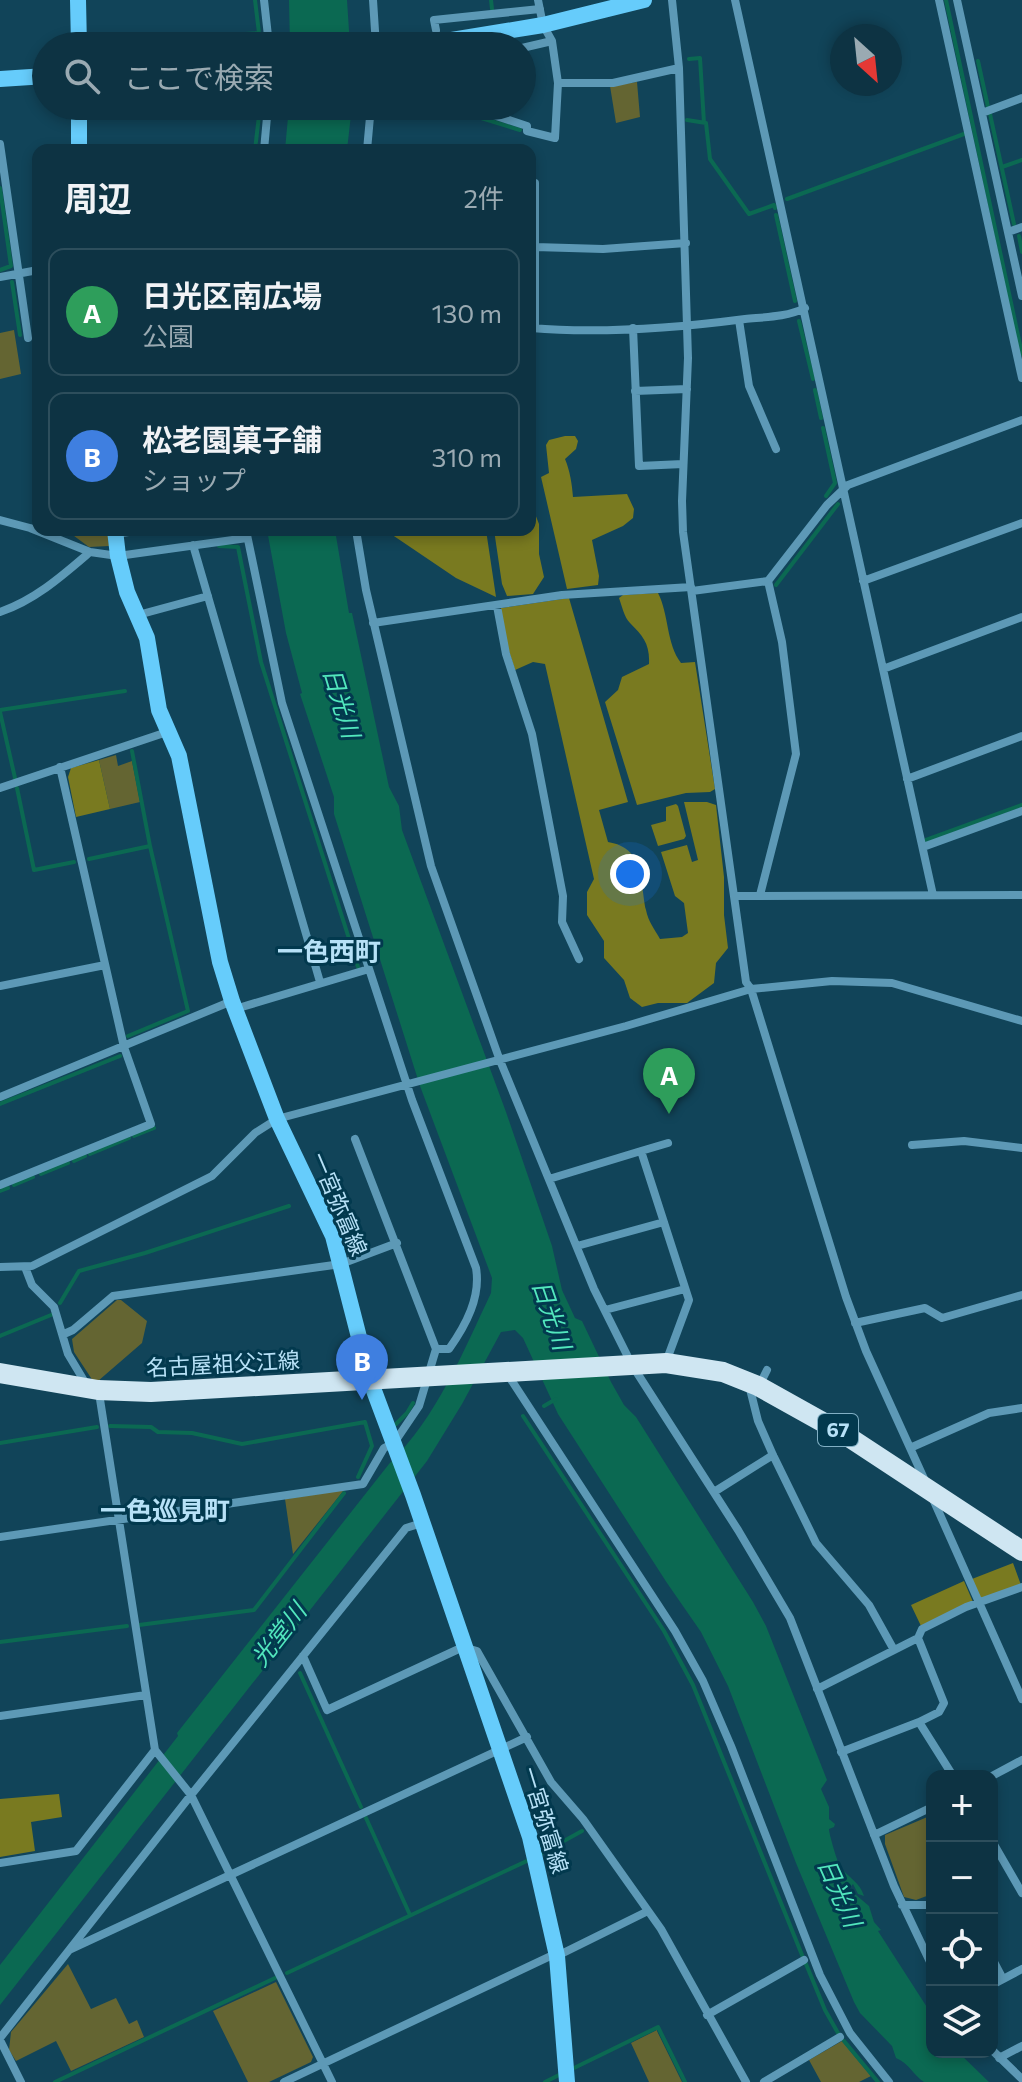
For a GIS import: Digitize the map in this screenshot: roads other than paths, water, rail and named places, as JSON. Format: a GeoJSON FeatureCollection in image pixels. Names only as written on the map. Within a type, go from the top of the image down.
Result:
{"type":"FeatureCollection","features":[{"type":"Feature","properties":{"kind":"main road"},"geometry":{"type":"LineString","coordinates":[[78,0],[79,32]]}},
{"type":"Feature","properties":{"kind":"main road"},"geometry":{"type":"LineString","coordinates":[[465,32],[541,11],[644,0]]}},
{"type":"Feature","properties":{"kind":"main road"},"geometry":{"type":"LineString","coordinates":[[0,79],[32,77]]}},
{"type":"Feature","properties":{"kind":"main road"},"geometry":{"type":"LineString","coordinates":[[79,120],[79,144]]}},
{"type":"Feature","properties":{"kind":"main road","name":"一宮弥富線"},"geometry":{"type":"LineString","coordinates":[[116,536],[127,592],[147,638],[159,710],[179,756],[220,962],[233,1005],[277,1119],[333,1236],[370,1380],[413,1495],[530,1837],[557,1954],[567,2082]]}},
{"type":"Feature","properties":{"kind":"main road","name":"名古屋祖父江線"},"geometry":{"type":"LineString","coordinates":[[0,1373],[93,1389],[151,1392],[666,1363],[708,1369],[758,1379],[1022,1551]]}},
{"type":"Feature","properties":{"kind":"street"},"geometry":{"type":"LineString","coordinates":[[264,0],[268,32]]}},
{"type":"Feature","properties":{"kind":"street"},"geometry":{"type":"LineString","coordinates":[[373,0],[375,32]]}},
{"type":"Feature","properties":{"kind":"street"},"geometry":{"type":"LineString","coordinates":[[672,0],[679,68],[688,324],[683,532],[746,982],[751,989],[855,1323],[1022,1699]]}},
{"type":"Feature","properties":{"kind":"street"},"geometry":{"type":"LineString","coordinates":[[735,0],[933,895]]}},
{"type":"Feature","properties":{"kind":"street"},"geometry":{"type":"LineString","coordinates":[[939,0],[1022,378]]}},
{"type":"Feature","properties":{"kind":"street"},"geometry":{"type":"LineString","coordinates":[[959,0],[1022,296]]}},
{"type":"Feature","properties":{"kind":"street"},"geometry":{"type":"LineString","coordinates":[[436,30],[434,20],[541,11],[552,41],[558,83],[555,138],[527,131],[527,126],[511,120]]}},
{"type":"Feature","properties":{"kind":"street"},"geometry":{"type":"LineString","coordinates":[[536,45],[552,41]]}},
{"type":"Feature","properties":{"kind":"street"},"geometry":{"type":"LineString","coordinates":[[558,83],[613,83],[679,68]]}},
{"type":"Feature","properties":{"kind":"street"},"geometry":{"type":"LineString","coordinates":[[982,113],[1022,98]]}},
{"type":"Feature","properties":{"kind":"street"},"geometry":{"type":"LineString","coordinates":[[265,144],[267,120]]}},
{"type":"Feature","properties":{"kind":"street"},"geometry":{"type":"LineString","coordinates":[[368,144],[370,120]]}},
{"type":"Feature","properties":{"kind":"street"},"geometry":{"type":"LineString","coordinates":[[0,144],[28,338]]}},
{"type":"Feature","properties":{"kind":"street"},"geometry":{"type":"LineString","coordinates":[[1008,232],[1022,227]]}},
{"type":"Feature","properties":{"kind":"street"},"geometry":{"type":"LineString","coordinates":[[536,247],[603,249],[686,243]]}},
{"type":"Feature","properties":{"kind":"street"},"geometry":{"type":"LineString","coordinates":[[0,277],[32,271]]}},
{"type":"Feature","properties":{"kind":"street"},"geometry":{"type":"LineString","coordinates":[[536,328],[633,328],[688,324],[794,313],[805,308]]}},
{"type":"Feature","properties":{"kind":"street"},"geometry":{"type":"LineString","coordinates":[[739,320],[749,386],[776,449]]}},
{"type":"Feature","properties":{"kind":"street"},"geometry":{"type":"LineString","coordinates":[[633,328],[639,466],[683,464]]}},
{"type":"Feature","properties":{"kind":"street"},"geometry":{"type":"LineString","coordinates":[[635,391],[687,389]]}},
{"type":"Feature","properties":{"kind":"street"},"geometry":{"type":"LineString","coordinates":[[373,623],[562,595],[692,589],[768,581],[848,485],[1022,420]]}},
{"type":"Feature","properties":{"kind":"street"},"geometry":{"type":"LineString","coordinates":[[0,520],[32,529]]}},
{"type":"Feature","properties":{"kind":"street"},"geometry":{"type":"LineString","coordinates":[[863,581],[1022,523]]}},
{"type":"Feature","properties":{"kind":"street"},"geometry":{"type":"LineString","coordinates":[[50,536],[90,552],[118,556],[237,536]]}},
{"type":"Feature","properties":{"kind":"street"},"geometry":{"type":"LineString","coordinates":[[247,536],[282,703],[408,1084],[476,1268],[478,1283],[474,1302],[460,1333],[449,1349],[436,1349]]}},
{"type":"Feature","properties":{"kind":"street"},"geometry":{"type":"LineString","coordinates":[[357,536],[373,623],[431,866],[496,1059],[632,1365],[790,1618],[902,1905],[926,1954]]}},
{"type":"Feature","properties":{"kind":"street"},"geometry":{"type":"LineString","coordinates":[[193,545],[320,982]]}},
{"type":"Feature","properties":{"kind":"street"},"geometry":{"type":"LineString","coordinates":[[0,612],[44,589],[90,552]]}},
{"type":"Feature","properties":{"kind":"street"},"geometry":{"type":"LineString","coordinates":[[760,895],[796,754],[782,642],[768,581]]}},
{"type":"Feature","properties":{"kind":"street"},"geometry":{"type":"LineString","coordinates":[[138,615],[208,596]]}},
{"type":"Feature","properties":{"kind":"street"},"geometry":{"type":"LineString","coordinates":[[497,606],[506,654],[532,734],[563,896],[562,922],[579,959]]}},
{"type":"Feature","properties":{"kind":"street"},"geometry":{"type":"LineString","coordinates":[[883,669],[1022,617]]}},
{"type":"Feature","properties":{"kind":"street"},"geometry":{"type":"LineString","coordinates":[[0,788],[167,732]]}},
{"type":"Feature","properties":{"kind":"street"},"geometry":{"type":"LineString","coordinates":[[907,779],[1022,736]]}},
{"type":"Feature","properties":{"kind":"street"},"geometry":{"type":"LineString","coordinates":[[0,1185],[151,1124],[124,1047],[60,767]]}},
{"type":"Feature","properties":{"kind":"street"},"geometry":{"type":"LineString","coordinates":[[923,847],[1022,811]]}},
{"type":"Feature","properties":{"kind":"street"},"geometry":{"type":"LineString","coordinates":[[734,896],[1022,895]]}},
{"type":"Feature","properties":{"kind":"street"},"geometry":{"type":"LineString","coordinates":[[0,986],[105,965]]}},
{"type":"Feature","properties":{"kind":"street"},"geometry":{"type":"LineString","coordinates":[[0,1097],[233,1005],[369,969]]}},
{"type":"Feature","properties":{"kind":"street"},"geometry":{"type":"LineString","coordinates":[[0,1267],[32,1266],[212,1176],[255,1133],[277,1119],[626,1026],[751,989],[832,981],[892,983],[1022,1021]]}},
{"type":"Feature","properties":{"kind":"street"},"geometry":{"type":"LineString","coordinates":[[0,1537],[363,1484],[384,1448],[394,1445],[419,1406],[434,1376],[436,1349],[355,1139]]}},
{"type":"Feature","properties":{"kind":"street"},"geometry":{"type":"LineString","coordinates":[[912,1145],[964,1141],[1022,1148]]}},
{"type":"Feature","properties":{"kind":"street"},"geometry":{"type":"LineString","coordinates":[[549,1179],[668,1143]]}},
{"type":"Feature","properties":{"kind":"street"},"geometry":{"type":"LineString","coordinates":[[641,1151],[689,1300],[666,1363]]}},
{"type":"Feature","properties":{"kind":"street"},"geometry":{"type":"LineString","coordinates":[[577,1246],[664,1222]]}},
{"type":"Feature","properties":{"kind":"street"},"geometry":{"type":"LineString","coordinates":[[64,1334],[113,1296],[341,1264],[397,1243]]}},
{"type":"Feature","properties":{"kind":"street"},"geometry":{"type":"LineString","coordinates":[[25,1267],[32,1285],[54,1307],[68,1354],[93,1389],[119,1521],[155,1751],[191,1795],[332,2082]]}},
{"type":"Feature","properties":{"kind":"street"},"geometry":{"type":"LineString","coordinates":[[605,1310],[685,1289]]}},
{"type":"Feature","properties":{"kind":"street"},"geometry":{"type":"LineString","coordinates":[[855,1323],[925,1308],[942,1318],[1022,1295]]}},
{"type":"Feature","properties":{"kind":"street"},"geometry":{"type":"LineString","coordinates":[[498,1373],[675,1631],[703,1681],[820,1975],[850,2033],[889,2082]]}},
{"type":"Feature","properties":{"kind":"street"},"geometry":{"type":"LineString","coordinates":[[758,1379],[758,1421],[816,1543],[869,1605],[894,1650]]}},
{"type":"Feature","properties":{"kind":"street"},"geometry":{"type":"LineString","coordinates":[[910,1448],[989,1413],[1022,1408]]}},
{"type":"Feature","properties":{"kind":"street"},"geometry":{"type":"LineString","coordinates":[[714,1492],[773,1455]]}},
{"type":"Feature","properties":{"kind":"street"},"geometry":{"type":"LineString","coordinates":[[21,2082],[0,2039],[406,1528],[422,1523]]}},
{"type":"Feature","properties":{"kind":"street"},"geometry":{"type":"LineString","coordinates":[[817,1689],[918,1638],[922,1629],[979,1602],[1022,1587]]}},
{"type":"Feature","properties":{"kind":"street"},"geometry":{"type":"LineString","coordinates":[[841,1752],[939,1712],[944,1703],[918,1638]]}},
{"type":"Feature","properties":{"kind":"street"},"geometry":{"type":"LineString","coordinates":[[303,1656],[327,1710],[463,1647],[477,1651],[551,1782],[583,1819],[661,1929],[746,2082]]}},
{"type":"Feature","properties":{"kind":"street"},"geometry":{"type":"LineString","coordinates":[[0,1716],[146,1695]]}},
{"type":"Feature","properties":{"kind":"street"},"geometry":{"type":"LineString","coordinates":[[919,1722],[949,1770]]}},
{"type":"Feature","properties":{"kind":"street"},"geometry":{"type":"LineString","coordinates":[[70,1950],[527,1737]]}},
{"type":"Feature","properties":{"kind":"street"},"geometry":{"type":"LineString","coordinates":[[0,1863],[76,1851],[155,1751]]}},
{"type":"Feature","properties":{"kind":"street"},"geometry":{"type":"LineString","coordinates":[[998,1773],[1022,1760]]}},
{"type":"Feature","properties":{"kind":"street"},"geometry":{"type":"LineString","coordinates":[[874,1835],[926,1810]]}},
{"type":"Feature","properties":{"kind":"street"},"geometry":{"type":"LineString","coordinates":[[993,1842],[1022,1893]]}},
{"type":"Feature","properties":{"kind":"street"},"geometry":{"type":"LineString","coordinates":[[902,1905],[926,1905]]}},
{"type":"Feature","properties":{"kind":"street"},"geometry":{"type":"LineString","coordinates":[[284,2082],[648,1911]]}},
{"type":"Feature","properties":{"kind":"street"},"geometry":{"type":"LineString","coordinates":[[707,2015],[804,1960]]}},
{"type":"Feature","properties":{"kind":"street"},"geometry":{"type":"LineString","coordinates":[[998,1969],[1003,1979]]}},
{"type":"Feature","properties":{"kind":"street"},"geometry":{"type":"LineString","coordinates":[[998,1982],[1022,1969]]}},
{"type":"Feature","properties":{"kind":"street"},"geometry":{"type":"LineString","coordinates":[[764,2082],[840,2037]]}},
{"type":"Feature","properties":{"kind":"street"},"geometry":{"type":"LineString","coordinates":[[1022,2046],[999,2058],[1022,2079]]}},
{"type":"Feature","properties":{"kind":"water"},"geometry":{"type":"Polygon","coordinates":[[[289,0],[347,0],[349,32],[290,32],[289,0]]]}},
{"type":"Feature","properties":{"kind":"water"},"geometry":{"type":"Polygon","coordinates":[[[288,120],[350,120],[348,144],[286,144],[288,120]]]}},
{"type":"Feature","properties":{"kind":"water"},"geometry":{"type":"Polygon","coordinates":[[[268,536],[336,536],[349,613],[352,613],[389,787],[399,806],[402,830],[506,1112],[552,1246],[562,1290],[575,1318],[582,1321],[624,1405],[636,1417],[766,1626],[827,1780],[821,1789],[829,1807],[829,1819],[835,1824],[829,1829],[839,1863],[864,1896],[858,1894],[853,1884],[849,1889],[869,1906],[874,1922],[881,1930],[878,1931],[926,2006],[926,2058],[964,2058],[989,2082],[924,2082],[896,2058],[892,2046],[860,2013],[796,1863],[728,1686],[701,1632],[558,1414],[523,1338],[515,1330],[501,1332],[427,1461],[0,2005],[0,1965],[178,1736],[177,1733],[421,1426],[448,1383],[491,1293],[492,1278],[420,1086],[334,814],[334,797],[286,633],[268,536]]]}},
{"type":"Feature","properties":{"kind":"waterway"},"geometry":{"type":"LineString","coordinates":[[255,0],[259,32]]}},
{"type":"Feature","properties":{"kind":"waterway"},"geometry":{"type":"LineString","coordinates":[[491,0],[492,9]]}},
{"type":"Feature","properties":{"kind":"waterway"},"geometry":{"type":"LineString","coordinates":[[946,0],[1022,354]]}},
{"type":"Feature","properties":{"kind":"waterway"},"geometry":{"type":"LineString","coordinates":[[689,59],[700,58],[704,123]]}},
{"type":"Feature","properties":{"kind":"waterway"},"geometry":{"type":"LineString","coordinates":[[978,61],[988,107]]}},
{"type":"Feature","properties":{"kind":"waterway"},"geometry":{"type":"LineString","coordinates":[[990,114],[1014,224]]}},
{"type":"Feature","properties":{"kind":"waterway"},"geometry":{"type":"LineString","coordinates":[[256,144],[258,120]]}},
{"type":"Feature","properties":{"kind":"waterway"},"geometry":{"type":"LineString","coordinates":[[488,120],[520,130]]}},
{"type":"Feature","properties":{"kind":"waterway"},"geometry":{"type":"LineString","coordinates":[[687,120],[706,123],[710,159],[749,214],[774,205],[775,208]]}},
{"type":"Feature","properties":{"kind":"waterway"},"geometry":{"type":"LineString","coordinates":[[787,199],[964,134]]}},
{"type":"Feature","properties":{"kind":"waterway"},"geometry":{"type":"LineString","coordinates":[[1002,167],[1022,160]]}},
{"type":"Feature","properties":{"kind":"waterway"},"geometry":{"type":"LineString","coordinates":[[0,188],[11,266],[0,270]]}},
{"type":"Feature","properties":{"kind":"waterway"},"geometry":{"type":"LineString","coordinates":[[776,215],[795,301]]}},
{"type":"Feature","properties":{"kind":"waterway"},"geometry":{"type":"LineString","coordinates":[[1019,236],[1022,252]]}},
{"type":"Feature","properties":{"kind":"waterway"},"geometry":{"type":"LineString","coordinates":[[12,282],[20,335]]}},
{"type":"Feature","properties":{"kind":"waterway"},"geometry":{"type":"LineString","coordinates":[[799,321],[813,379]]}},
{"type":"Feature","properties":{"kind":"waterway"},"geometry":{"type":"LineString","coordinates":[[815,390],[821,418]]}},
{"type":"Feature","properties":{"kind":"waterway"},"geometry":{"type":"LineString","coordinates":[[823,428],[835,483],[826,496]]}},
{"type":"Feature","properties":{"kind":"waterway"},"geometry":{"type":"LineString","coordinates":[[776,585],[838,504]]}},
{"type":"Feature","properties":{"kind":"waterway"},"geometry":{"type":"LineString","coordinates":[[219,546],[238,547],[261,662],[358,967]]}},
{"type":"Feature","properties":{"kind":"waterway"},"geometry":{"type":"LineString","coordinates":[[0,710],[125,691]]}},
{"type":"Feature","properties":{"kind":"waterway"},"geometry":{"type":"LineString","coordinates":[[0,712],[15,778]]}},
{"type":"Feature","properties":{"kind":"waterway"},"geometry":{"type":"LineString","coordinates":[[128,1036],[188,1011],[150,846],[132,751]]}},
{"type":"Feature","properties":{"kind":"waterway"},"geometry":{"type":"LineString","coordinates":[[17,788],[34,870],[74,862]]}},
{"type":"Feature","properties":{"kind":"waterway"},"geometry":{"type":"LineString","coordinates":[[926,840],[1022,805]]}},
{"type":"Feature","properties":{"kind":"waterway"},"geometry":{"type":"LineString","coordinates":[[89,859],[150,846]]}},
{"type":"Feature","properties":{"kind":"waterway"},"geometry":{"type":"LineString","coordinates":[[0,1104],[120,1056]]}},
{"type":"Feature","properties":{"kind":"waterway"},"geometry":{"type":"LineString","coordinates":[[134,1136],[154,1128]]}},
{"type":"Feature","properties":{"kind":"waterway"},"geometry":{"type":"LineString","coordinates":[[90,1154],[129,1138]]}},
{"type":"Feature","properties":{"kind":"waterway"},"geometry":{"type":"LineString","coordinates":[[74,1161],[85,1156]]}},
{"type":"Feature","properties":{"kind":"waterway"},"geometry":{"type":"LineString","coordinates":[[41,1174],[68,1163]]}},
{"type":"Feature","properties":{"kind":"waterway"},"geometry":{"type":"LineString","coordinates":[[14,1185],[33,1177]]}},
{"type":"Feature","properties":{"kind":"waterway"},"geometry":{"type":"LineString","coordinates":[[0,1191],[8,1188]]}},
{"type":"Feature","properties":{"kind":"waterway"},"geometry":{"type":"LineString","coordinates":[[60,1303],[79,1271],[289,1206]]}},
{"type":"Feature","properties":{"kind":"waterway"},"geometry":{"type":"LineString","coordinates":[[0,1336],[51,1315]]}},
{"type":"Feature","properties":{"kind":"waterway"},"geometry":{"type":"LineString","coordinates":[[544,1406],[556,1399]]}},
{"type":"Feature","properties":{"kind":"waterway"},"geometry":{"type":"LineString","coordinates":[[396,1424],[413,1403]]}},
{"type":"Feature","properties":{"kind":"waterway"},"geometry":{"type":"LineString","coordinates":[[523,1416],[664,1631],[693,1685],[802,1955]]}},
{"type":"Feature","properties":{"kind":"waterway"},"geometry":{"type":"LineString","coordinates":[[110,1426],[151,1427],[158,1432],[192,1433],[242,1444],[365,1422],[372,1446],[358,1477]]}},
{"type":"Feature","properties":{"kind":"waterway"},"geometry":{"type":"LineString","coordinates":[[0,1443],[97,1427]]}},
{"type":"Feature","properties":{"kind":"waterway"},"geometry":{"type":"LineString","coordinates":[[139,1625],[254,1610],[344,1493]]}},
{"type":"Feature","properties":{"kind":"waterway"},"geometry":{"type":"LineString","coordinates":[[0,1642],[127,1626]]}},
{"type":"Feature","properties":{"kind":"waterway"},"geometry":{"type":"LineString","coordinates":[[300,1673],[361,1807]]}},
{"type":"Feature","properties":{"kind":"waterway"},"geometry":{"type":"LineString","coordinates":[[366,1818],[410,1915]]}},
{"type":"Feature","properties":{"kind":"waterway"},"geometry":{"type":"LineString","coordinates":[[542,1853],[582,1831]]}},
{"type":"Feature","properties":{"kind":"waterway"},"geometry":{"type":"LineString","coordinates":[[287,1973],[529,1860]]}},
{"type":"Feature","properties":{"kind":"waterway"},"geometry":{"type":"LineString","coordinates":[[806,1964],[838,2033]]}},
{"type":"Feature","properties":{"kind":"waterway"},"geometry":{"type":"LineString","coordinates":[[55,2082],[275,1978]]}},
{"type":"Feature","properties":{"kind":"waterway"},"geometry":{"type":"LineString","coordinates":[[574,2068],[658,2027],[685,2082]]}},
{"type":"Feature","properties":{"kind":"waterway"},"geometry":{"type":"LineString","coordinates":[[844,2041],[878,2082]]}},
{"type":"Feature","properties":{"kind":"waterway"},"geometry":{"type":"LineString","coordinates":[[545,2082],[561,2074]]}},
{"type":"Feature","properties":{"kind":"place","name":"日光区南広場"},"geometry":{"type":"Point","coordinates":[669,1114]}},
{"type":"Feature","properties":{"kind":"place","name":"松老園菓子舗"},"geometry":{"type":"Point","coordinates":[362,1400]}},
{"type":"Feature","properties":{"kind":"district","name":"一色西町"},"geometry":{"type":"Point","coordinates":[329,952]}},
{"type":"Feature","properties":{"kind":"district","name":"一色巡見町"},"geometry":{"type":"Point","coordinates":[165,1511]}},
{"type":"Feature","properties":{"kind":"water label","name":"日光川"},"geometry":{"type":"Point","coordinates":[341,703]}},
{"type":"Feature","properties":{"kind":"water label","name":"日光川"},"geometry":{"type":"Point","coordinates":[551,1315]}},
{"type":"Feature","properties":{"kind":"water label","name":"光堂川"},"geometry":{"type":"Point","coordinates":[279,1635]}},
{"type":"Feature","properties":{"kind":"water label","name":"日光川"},"geometry":{"type":"Point","coordinates":[839,1893]}}]}
